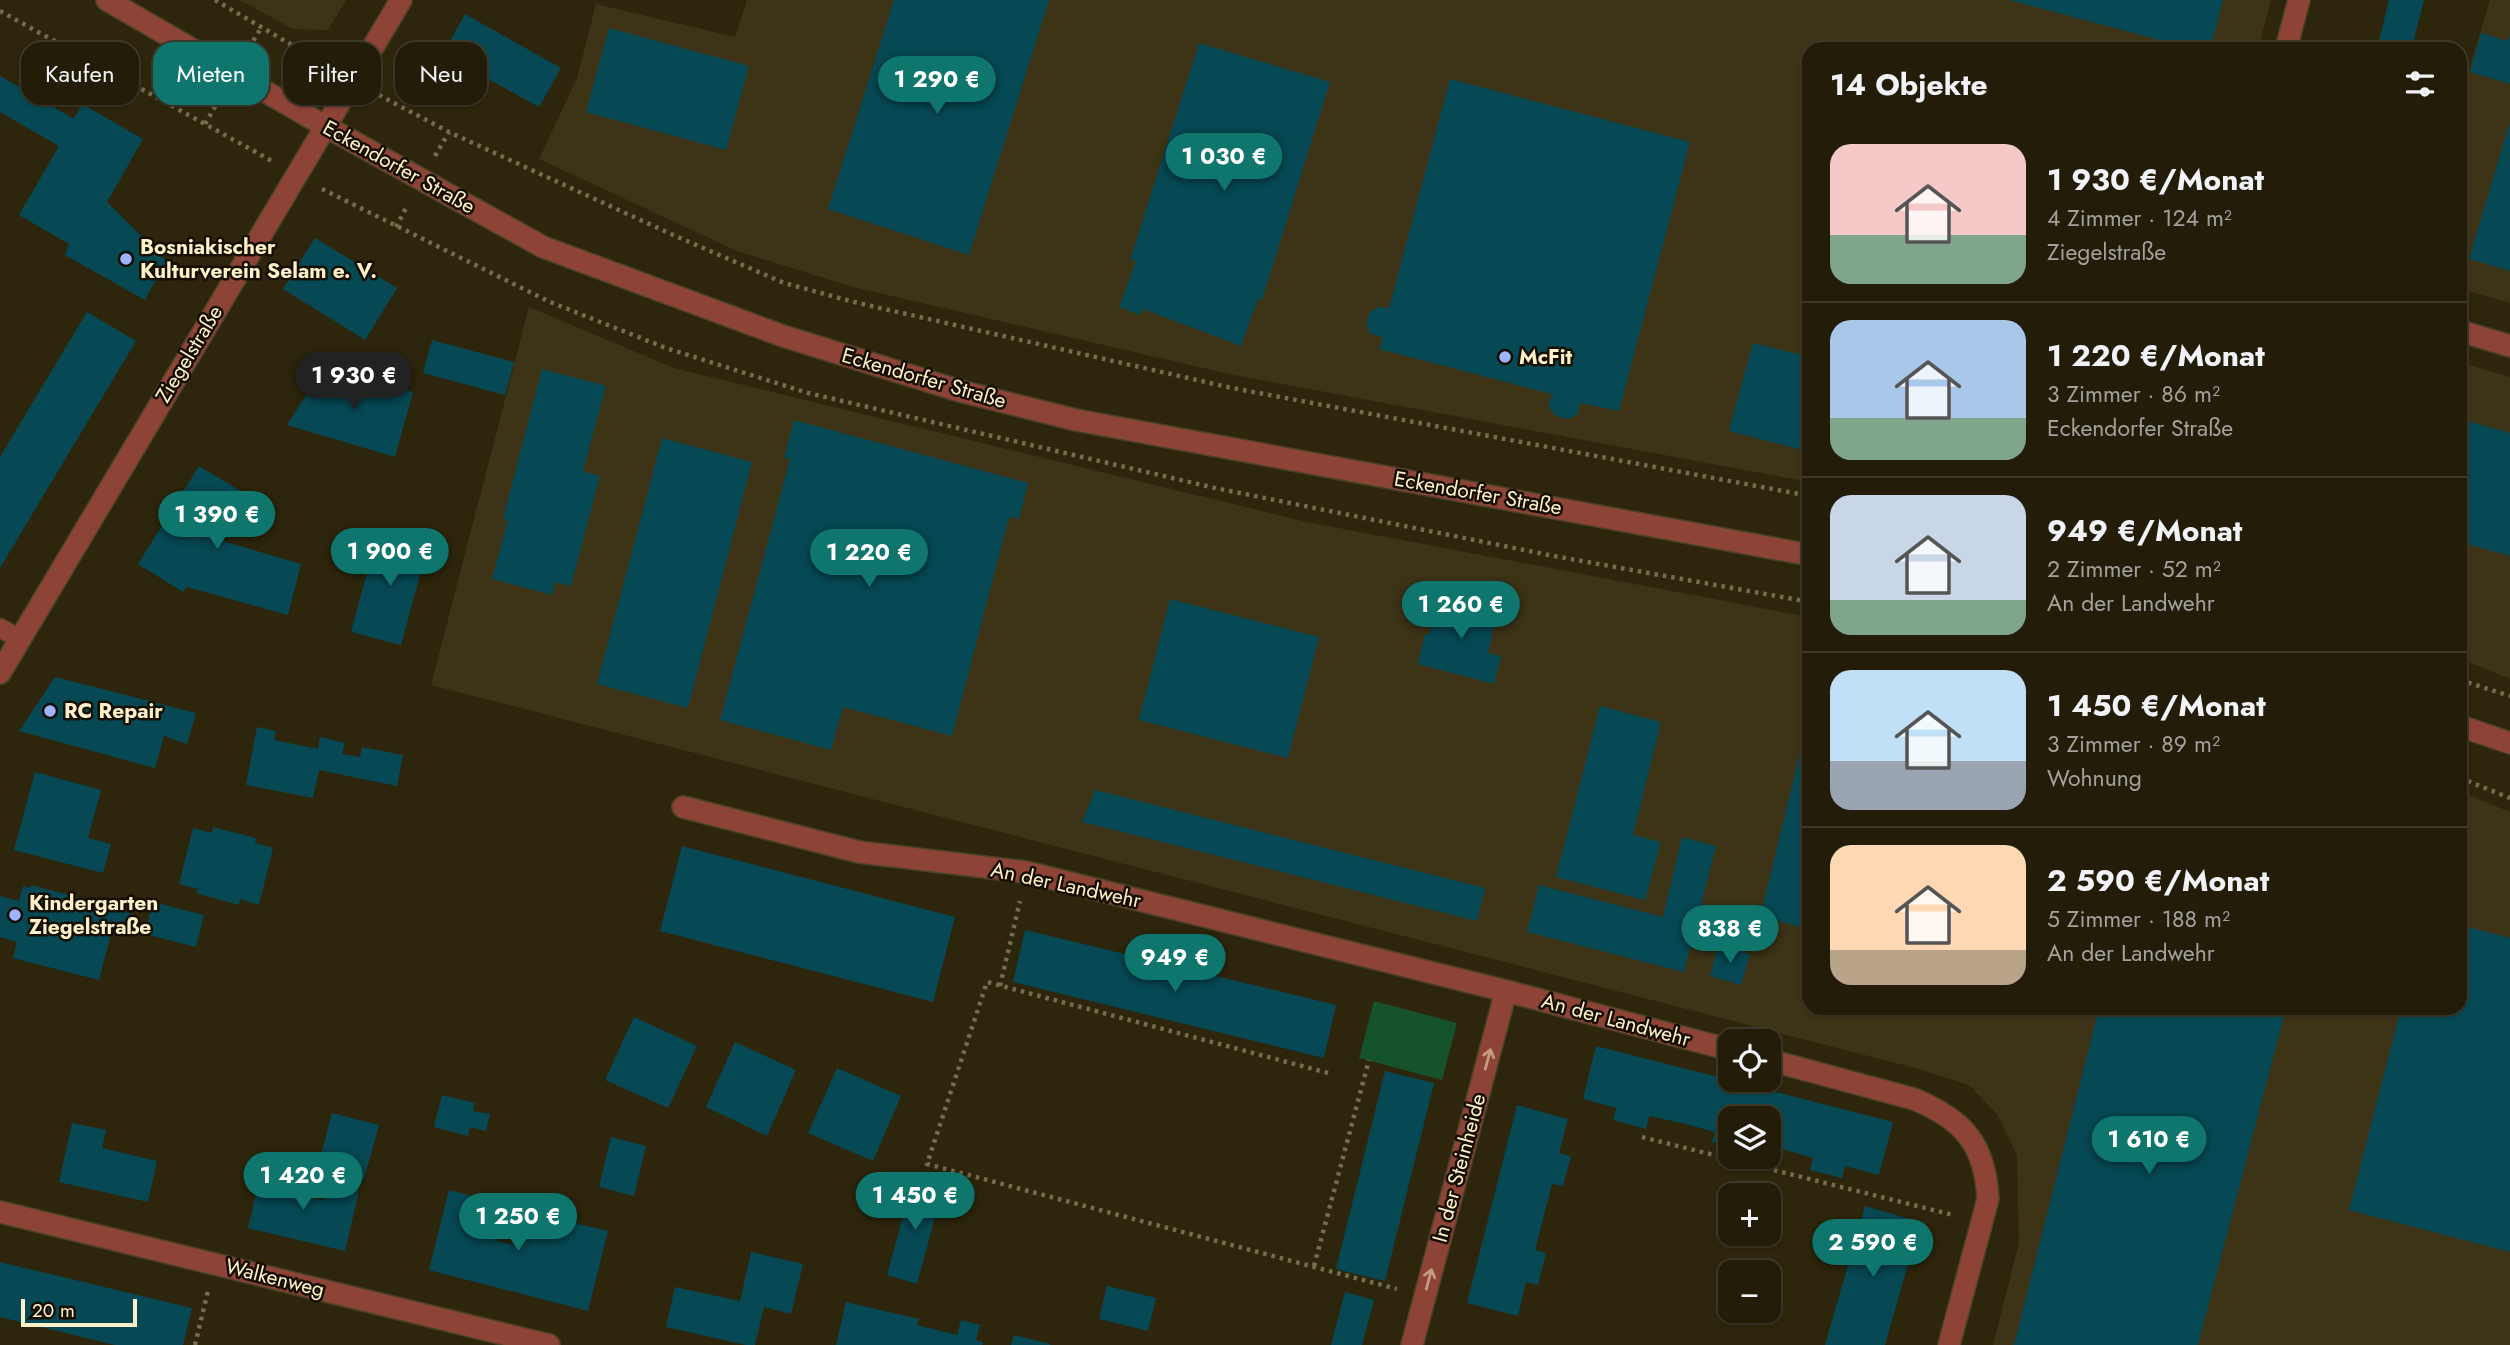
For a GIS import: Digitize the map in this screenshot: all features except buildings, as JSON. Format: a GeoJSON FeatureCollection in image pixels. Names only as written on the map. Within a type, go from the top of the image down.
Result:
{"type":"FeatureCollection","features":[{"type":"Feature","properties":{"kind":"street","name":"Eckendorfer Straße"},"geometry":{"type":"LineString","coordinates":[[107,0],[324,126],[542,247],[783,336],[960,391],[1076,420],[1802,554]]}},
{"type":"Feature","properties":{"kind":"street","name":"Ziegelstraße"},"geometry":{"type":"LineString","coordinates":[[376,42],[401,0]]}},
{"type":"Feature","properties":{"kind":"street"},"geometry":{"type":"LineString","coordinates":[[2288,42],[2299,0]]}},
{"type":"Feature","properties":{"kind":"street","name":"Ziegelstraße"},"geometry":{"type":"LineString","coordinates":[[0,673],[337,105]]}},
{"type":"Feature","properties":{"kind":"street"},"geometry":{"type":"LineString","coordinates":[[2467,333],[2510,346]]}},
{"type":"Feature","properties":{"kind":"street"},"geometry":{"type":"LineString","coordinates":[[2467,728],[2510,743]]}},
{"type":"Feature","properties":{"kind":"street","name":"An der Landwehr"},"geometry":{"type":"LineString","coordinates":[[683,807],[859,852],[1026,872],[1718,1047]]}},
{"type":"Feature","properties":{"kind":"street","name":"In der Steinheide"},"geometry":{"type":"LineString","coordinates":[[1412,1345],[1506,991]]}},
{"type":"Feature","properties":{"kind":"street"},"geometry":{"type":"LineString","coordinates":[[1781,1063],[1914,1099],[1936,1108],[1956,1121],[1971,1137],[1987,1175],[1988,1199],[1949,1345]]}},
{"type":"Feature","properties":{"kind":"street","name":"Walkenweg"},"geometry":{"type":"LineString","coordinates":[[0,1212],[549,1345]]}},
{"type":"Feature","properties":{"kind":"lane"},"geometry":{"type":"LineString","coordinates":[[0,628],[20,639]]}},
{"type":"Feature","properties":{"kind":"path"},"geometry":{"type":"LineString","coordinates":[[215,0],[286,42]]}},
{"type":"Feature","properties":{"kind":"path"},"geometry":{"type":"LineString","coordinates":[[0,11],[295,175]]}},
{"type":"Feature","properties":{"kind":"path"},"geometry":{"type":"LineString","coordinates":[[381,96],[449,132],[784,283],[858,303],[1232,388],[1802,495]]}},
{"type":"Feature","properties":{"kind":"path"},"geometry":{"type":"LineString","coordinates":[[2467,682],[2510,696]]}},
{"type":"Feature","properties":{"kind":"path"},"geometry":{"type":"LineString","coordinates":[[2467,781],[2510,798]]}},
{"type":"Feature","properties":{"kind":"path"},"geometry":{"type":"LineString","coordinates":[[1000,986],[1026,872]]}},
{"type":"Feature","properties":{"kind":"path"},"geometry":{"type":"LineString","coordinates":[[1328,1073],[988,982],[927,1164],[1425,1296]]}},
{"type":"Feature","properties":{"kind":"path"},"geometry":{"type":"LineString","coordinates":[[1314,1266],[1368,1060]]}},
{"type":"Feature","properties":{"kind":"path"},"geometry":{"type":"LineString","coordinates":[[1642,1137],[1982,1222]]}},
{"type":"Feature","properties":{"kind":"path"},"geometry":{"type":"LineString","coordinates":[[195,1345],[214,1264]]}},
{"type":"Feature","properties":{"kind":"shaded area"},"geometry":{"type":"Polygon","coordinates":[[[240,0],[346,0],[328,30],[293,29],[240,0]]]}},
{"type":"Feature","properties":{"kind":"shaded area"},"geometry":{"type":"Polygon","coordinates":[[[747,0],[2271,0],[2260,42],[1802,42],[1802,481],[1229,374],[853,287],[737,251],[539,159],[577,78],[596,4],[735,37],[747,0]]]}},
{"type":"Feature","properties":{"kind":"shaded area"},"geometry":{"type":"Polygon","coordinates":[[[2490,0],[2510,0],[2510,303],[2467,291],[2467,77],[2490,0]]]}},
{"type":"Feature","properties":{"kind":"shaded area"},"geometry":{"type":"Polygon","coordinates":[[[529,307],[674,368],[1307,522],[1802,616],[1802,1015],[2467,1015],[2467,794],[2510,812],[2510,1345],[1993,1345],[2019,1243],[2017,1155],[1997,1114],[1969,1085],[1915,1068],[1781,1033],[1781,1029],[1764,1029],[431,685],[529,307]]]}},
{"type":"Feature","properties":{"kind":"shaded area"},"geometry":{"type":"Polygon","coordinates":[[[2467,364],[2510,377],[2510,679],[2467,661],[2467,364]]]}},
{"type":"Feature","properties":{"kind":"green space"},"geometry":{"type":"Polygon","coordinates":[[[1374,1001],[1457,1023],[1442,1080],[1359,1058],[1374,1001]]]}},
{"type":"Feature","properties":{"kind":"place","name":"Bosniakischer Kulturverein Selam e. V."},"geometry":{"type":"Point","coordinates":[126,259]}},
{"type":"Feature","properties":{"kind":"place","name":"McFit"},"geometry":{"type":"Point","coordinates":[1505,357]}},
{"type":"Feature","properties":{"kind":"place","name":"RC Repair"},"geometry":{"type":"Point","coordinates":[50,711]}},
{"type":"Feature","properties":{"kind":"place","name":"Kindergarten Ziegelstraße"},"geometry":{"type":"Point","coordinates":[15,915]}}]}
